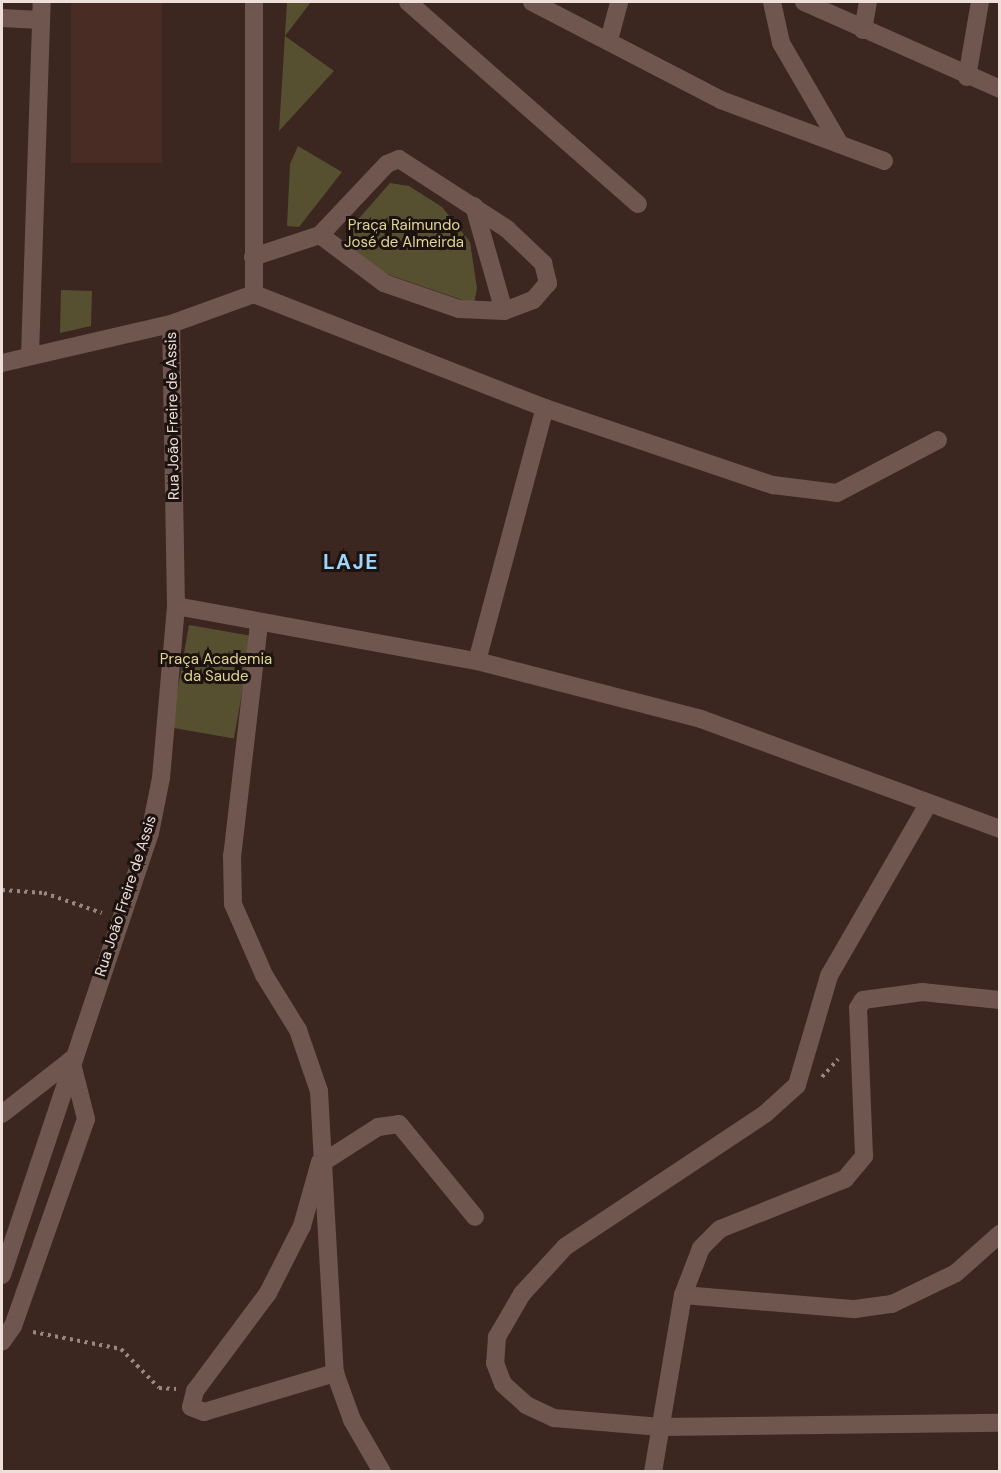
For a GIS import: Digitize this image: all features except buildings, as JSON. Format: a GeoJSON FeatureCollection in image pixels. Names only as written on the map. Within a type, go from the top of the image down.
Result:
{"type":"FeatureCollection","features":[{"type":"Feature","properties":{"kind":"street"},"geometry":{"type":"LineString","coordinates":[[30,355],[42,2]]}},
{"type":"Feature","properties":{"kind":"street"},"geometry":{"type":"LineString","coordinates":[[254,2],[254,294]]}},
{"type":"Feature","properties":{"kind":"street"},"geometry":{"type":"LineString","coordinates":[[408,2],[638,204]]}},
{"type":"Feature","properties":{"kind":"street"},"geometry":{"type":"LineString","coordinates":[[532,2],[721,100],[838,141],[884,161]]}},
{"type":"Feature","properties":{"kind":"street"},"geometry":{"type":"LineString","coordinates":[[609,40],[619,2]]}},
{"type":"Feature","properties":{"kind":"street"},"geometry":{"type":"LineString","coordinates":[[771,2],[781,43],[838,141]]}},
{"type":"Feature","properties":{"kind":"street"},"geometry":{"type":"LineString","coordinates":[[804,2],[967,77],[999,89]]}},
{"type":"Feature","properties":{"kind":"street"},"geometry":{"type":"LineString","coordinates":[[863,30],[868,2]]}},
{"type":"Feature","properties":{"kind":"street"},"geometry":{"type":"LineString","coordinates":[[967,77],[980,2]]}},
{"type":"Feature","properties":{"kind":"street"},"geometry":{"type":"LineString","coordinates":[[2,18],[40,20]]}},
{"type":"Feature","properties":{"kind":"street"},"geometry":{"type":"LineString","coordinates":[[253,256],[320,235],[395,160],[405,160],[474,206],[533,250],[548,275],[533,300],[504,311],[459,309],[384,283],[320,235]]}},
{"type":"Feature","properties":{"kind":"street"},"geometry":{"type":"LineString","coordinates":[[474,206],[504,311]]}},
{"type":"Feature","properties":{"kind":"street"},"geometry":{"type":"LineString","coordinates":[[2,363],[171,324],[254,294],[544,408],[774,485],[812,492],[837,493],[938,440]]}},
{"type":"Feature","properties":{"kind":"street","name":"Rua João Freire de Assis"},"geometry":{"type":"LineString","coordinates":[[2,1275],[71,1060],[150,833],[161,778],[176,606],[171,324]]}},
{"type":"Feature","properties":{"kind":"street"},"geometry":{"type":"LineString","coordinates":[[477,661],[544,408]]}},
{"type":"Feature","properties":{"kind":"street"},"geometry":{"type":"LineString","coordinates":[[176,606],[259,624],[477,661],[701,719],[927,806],[999,829]]}},
{"type":"Feature","properties":{"kind":"street"},"geometry":{"type":"LineString","coordinates":[[259,624],[232,856],[233,904],[264,975],[298,1030],[319,1092],[325,1152],[335,1373],[352,1420],[382,1472]]}},
{"type":"Feature","properties":{"kind":"street"},"geometry":{"type":"LineString","coordinates":[[927,806],[829,976],[797,1084],[765,1114],[565,1247],[522,1294],[497,1337],[495,1363],[503,1384],[526,1405],[554,1418],[661,1426],[999,1423]]}},
{"type":"Feature","properties":{"kind":"street"},"geometry":{"type":"LineString","coordinates":[[653,1472],[683,1294],[690,1266],[711,1236],[845,1179],[857,1168],[866,1143],[860,1004],[878,994],[922,992],[999,1000]]}},
{"type":"Feature","properties":{"kind":"street"},"geometry":{"type":"LineString","coordinates":[[2,1114],[71,1060],[86,1119],[13,1326],[2,1342]]}},
{"type":"Feature","properties":{"kind":"street"},"geometry":{"type":"LineString","coordinates":[[335,1373],[204,1412],[190,1407],[195,1391],[268,1293],[302,1227],[325,1152],[378,1127],[399,1124],[475,1217]]}},
{"type":"Feature","properties":{"kind":"street"},"geometry":{"type":"LineString","coordinates":[[683,1294],[855,1309],[892,1304],[957,1273],[999,1234]]}},
{"type":"Feature","properties":{"kind":"path"},"geometry":{"type":"LineString","coordinates":[[2,890],[44,893],[119,919]]}},
{"type":"Feature","properties":{"kind":"path"},"geometry":{"type":"LineString","coordinates":[[797,1084],[830,1074],[859,1021]]}},
{"type":"Feature","properties":{"kind":"path"},"geometry":{"type":"LineString","coordinates":[[13,1326],[75,1344],[121,1349],[159,1388],[195,1391]]}},
{"type":"Feature","properties":{"kind":"shaded area"},"geometry":{"type":"Polygon","coordinates":[[[71,2],[162,2],[162,163],[71,163],[71,2]]]}},
{"type":"Feature","properties":{"kind":"green space"},"geometry":{"type":"Polygon","coordinates":[[[287,2],[311,2],[285,36],[334,71],[279,131],[287,2]]]}},
{"type":"Feature","properties":{"kind":"green space"},"geometry":{"type":"Polygon","coordinates":[[[298,146],[342,172],[299,227],[287,226],[290,164],[298,146]]]}},
{"type":"Feature","properties":{"kind":"green space","name":"Praça Raimundo José de Almeirda"},"geometry":{"type":"Polygon","coordinates":[[[390,183],[409,186],[442,207],[470,242],[477,288],[474,304],[363,266],[345,245],[347,232],[390,183]]]}},
{"type":"Feature","properties":{"kind":"green space"},"geometry":{"type":"Polygon","coordinates":[[[61,290],[92,291],[91,326],[60,333],[61,290]]]}},
{"type":"Feature","properties":{"kind":"green space","name":"Praça Academia da Saude"},"geometry":{"type":"Polygon","coordinates":[[[189,625],[252,636],[234,739],[171,727],[189,625]]]}},
{"type":"Feature","properties":{"kind":"district","name":"LAJE"},"geometry":{"type":"Point","coordinates":[351,562]}}]}
